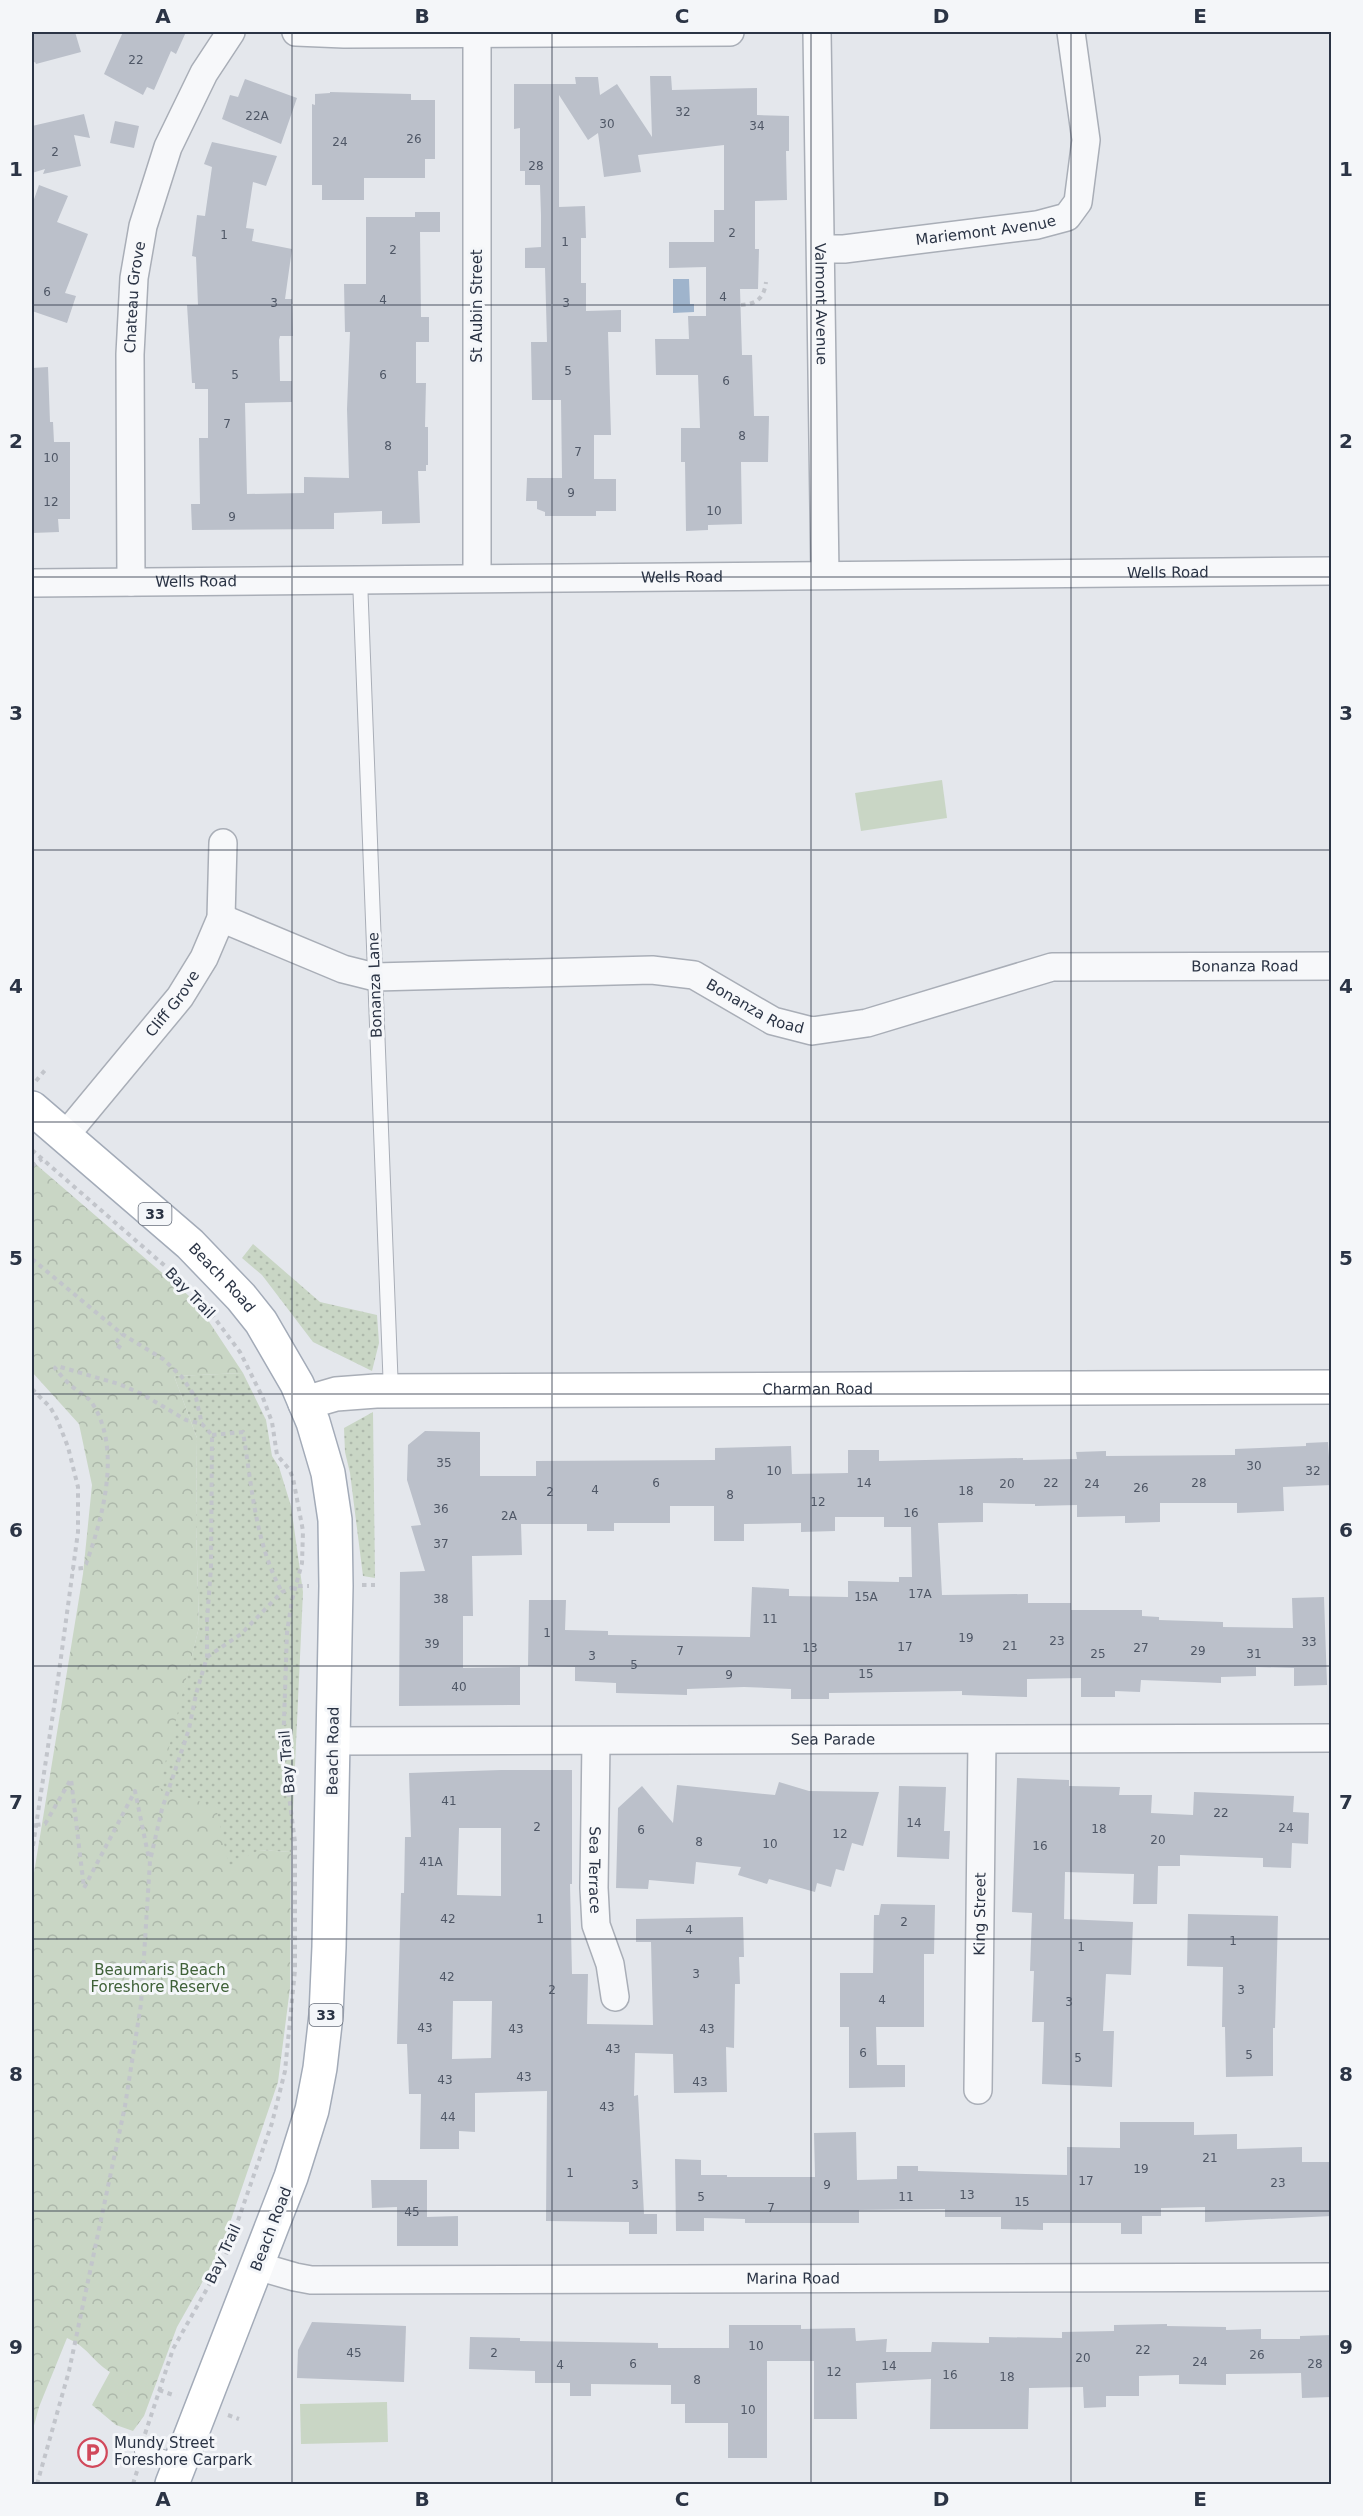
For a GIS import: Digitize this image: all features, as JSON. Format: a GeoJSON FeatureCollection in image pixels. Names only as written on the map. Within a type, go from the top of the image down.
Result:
{"type":"FeatureCollection","features":[{"type":"Feature","properties":{"kind":"main road","name":"Beach Road"},"geometry":{"type":"LineString","coordinates":[[32,1108],[53,1148],[190,1244],[241,1297],[283,1356],[305,1402],[320,1441],[328,1473],[337,1541],[327,1983],[320,2067],[312,2110],[291,2176],[176,2473]]}},
{"type":"Feature","properties":{"kind":"main road","name":"Charman Road"},"geometry":{"type":"LineString","coordinates":[[305,1402],[350,1392],[1332,1387]]}},
{"type":"Feature","properties":{"kind":"street","name":"Chateau Grove"},"geometry":{"type":"LineString","coordinates":[[131,582],[130,354],[134,278],[143,226],[168,147],[204,74],[231,32]]}},
{"type":"Feature","properties":{"kind":"street"},"geometry":{"type":"LineString","coordinates":[[296,32],[344,34],[730,32]]}},
{"type":"Feature","properties":{"kind":"street","name":"Valmont Avenue"},"geometry":{"type":"LineString","coordinates":[[817,32],[825,575]]}},
{"type":"Feature","properties":{"kind":"street","name":"Mariemont Avenue"},"geometry":{"type":"LineString","coordinates":[[821,249],[844,249],[1037,225],[1067,217],[1078,202],[1086,140],[1071,32]]}},
{"type":"Feature","properties":{"kind":"street","name":"St Aubin Street"},"geometry":{"type":"LineString","coordinates":[[477,33],[477,578]]}},
{"type":"Feature","properties":{"kind":"street","name":"Wells Road"},"geometry":{"type":"LineString","coordinates":[[32,583],[1332,571]]}},
{"type":"Feature","properties":{"kind":"street","name":"Cliff Grove"},"geometry":{"type":"LineString","coordinates":[[53,1148],[180,997],[204,958],[221,918],[223,843]]}},
{"type":"Feature","properties":{"kind":"street","name":"Bonanza Road"},"geometry":{"type":"LineString","coordinates":[[221,918],[343,969],[375,977],[652,970],[684,973],[694,975],[773,1021],[812,1030],[867,1023],[1052,967],[1332,966]]}},
{"type":"Feature","properties":{"kind":"street","name":"Sea Parade"},"geometry":{"type":"LineString","coordinates":[[333,1741],[1332,1738]]}},
{"type":"Feature","properties":{"kind":"street","name":"King Street"},"geometry":{"type":"LineString","coordinates":[[978,2090],[982,1740]]}},
{"type":"Feature","properties":{"kind":"street","name":"Sea Terrace"},"geometry":{"type":"LineString","coordinates":[[596,1741],[594,1888],[596,1925],[610,1964],[615,1997]]}},
{"type":"Feature","properties":{"kind":"street","name":"Marina Road"},"geometry":{"type":"LineString","coordinates":[[257,2266],[311,2280],[1332,2277]]}},
{"type":"Feature","properties":{"kind":"lane","name":"Bonanza Lane"},"geometry":{"type":"LineString","coordinates":[[360,579],[391,1392]]}},
{"type":"Feature","properties":{"kind":"lane"},"geometry":{"type":"LineString","coordinates":[[142,2451],[176,2473]]}},
{"type":"Feature","properties":{"kind":"path"},"geometry":{"type":"LineString","coordinates":[[741,305],[752,304],[761,299],[765,293],[766,282]]}},
{"type":"Feature","properties":{"kind":"path"},"geometry":{"type":"LineString","coordinates":[[32,1086],[46,1069]]}},
{"type":"Feature","properties":{"kind":"path"},"geometry":{"type":"LineString","coordinates":[[32,1166],[53,1148]]}},
{"type":"Feature","properties":{"kind":"path","name":"Bay Trail"},"geometry":{"type":"LineString","coordinates":[[32,1150],[53,1148],[193,1291]]}},
{"type":"Feature","properties":{"kind":"path"},"geometry":{"type":"LineString","coordinates":[[32,1259],[122,1334],[163,1359],[182,1377],[196,1398],[202,1424],[212,1435],[211,1568],[207,1657],[189,1729],[162,1809],[150,1861],[141,2004],[125,2106],[69,2371],[38,2484]]}},
{"type":"Feature","properties":{"kind":"path","name":"Bay Trail"},"geometry":{"type":"LineString","coordinates":[[142,2451],[150,2418],[173,2349],[213,2281],[235,2233],[272,2123],[285,2071],[295,1970],[296,1865],[284,1756],[285,1685],[287,1632],[302,1563],[304,1540],[291,1473],[277,1455],[270,1415],[245,1360],[198,1296]]}},
{"type":"Feature","properties":{"kind":"path"},"geometry":{"type":"LineString","coordinates":[[121,1348],[115,1344],[122,1334]]}},
{"type":"Feature","properties":{"kind":"path"},"geometry":{"type":"LineString","coordinates":[[72,1569],[83,1568],[86,1564],[99,1523],[106,1484],[106,1441],[101,1420],[90,1399],[76,1390],[55,1368],[57,1366],[82,1372],[119,1384],[159,1402],[186,1420],[202,1424]]}},
{"type":"Feature","properties":{"kind":"path"},"geometry":{"type":"LineString","coordinates":[[32,1389],[50,1407],[57,1419],[76,1472],[78,1487],[78,1532],[32,1852]]}},
{"type":"Feature","properties":{"kind":"path"},"geometry":{"type":"LineString","coordinates":[[212,1435],[243,1432],[262,1544],[272,1574],[282,1592]]}},
{"type":"Feature","properties":{"kind":"path"},"geometry":{"type":"LineString","coordinates":[[207,1657],[241,1634],[282,1592],[297,1586]]}},
{"type":"Feature","properties":{"kind":"path"},"geometry":{"type":"LineString","coordinates":[[36,1825],[45,1824],[71,1779],[84,1888],[135,1791],[150,1861]]}},
{"type":"Feature","properties":{"kind":"green space"},"geometry":{"type":"Polygon","coordinates":[[[942,780],[947,818],[861,831],[855,793],[942,780]]]}},
{"type":"Feature","properties":{"kind":"green space","name":"Beaumaris Beach Foreshore Reserve"},"geometry":{"type":"Polygon","coordinates":[[[32,1161],[196,1302],[243,1373],[174,1376],[197,1438],[196,1525],[199,1627],[182,1698],[216,1807],[259,1850],[291,1852],[290,1988],[278,2082],[221,2249],[177,2327],[144,2416],[133,2431],[116,2425],[92,2405],[110,2372],[67,2338],[39,2407],[32,2433],[32,1885],[83,1574],[92,1485],[79,1424],[32,1372],[32,1161]]]}},
{"type":"Feature","properties":{"kind":"green space"},"geometry":{"type":"Polygon","coordinates":[[[253,1244],[320,1302],[377,1315],[379,1343],[372,1371],[313,1342],[262,1275],[242,1258],[253,1244]]]}},
{"type":"Feature","properties":{"kind":"green space"},"geometry":{"type":"Polygon","coordinates":[[[243,1373],[266,1420],[272,1456],[279,1467],[291,1506],[303,1592],[291,1852],[259,1850],[229,1866],[216,1807],[159,1788],[199,1627],[196,1525],[197,1438],[174,1376],[243,1373]]]}},
{"type":"Feature","properties":{"kind":"green space"},"geometry":{"type":"Polygon","coordinates":[[[373,1412],[375,1578],[363,1576],[350,1473],[345,1452],[344,1428],[373,1412]]]}},
{"type":"Feature","properties":{"kind":"green space"},"geometry":{"type":"Polygon","coordinates":[[[387,2402],[388,2442],[301,2444],[300,2404],[387,2402]]]}},
{"type":"Feature","properties":{"kind":"water"},"geometry":{"type":"Polygon","coordinates":[[[673,279],[689,279],[690,304],[694,304],[694,312],[673,313],[673,279]]]}},
{"type":"Feature","properties":{"kind":"building"},"geometry":{"type":"Polygon","coordinates":[[[32,32],[75,32],[81,52],[36,64],[32,63],[32,32]]]}},
{"type":"Feature","properties":{"kind":"building"},"geometry":{"type":"Polygon","coordinates":[[[123,32],[186,32],[176,54],[171,51],[154,90],[147,87],[143,95],[104,74],[123,32]]]}},
{"type":"Feature","properties":{"kind":"building"},"geometry":{"type":"Polygon","coordinates":[[[650,76],[671,76],[672,90],[757,88],[757,115],[789,116],[789,151],[786,151],[787,200],[755,201],[755,249],[759,249],[758,289],[740,289],[742,355],[752,355],[754,416],[769,416],[768,462],[741,462],[742,524],[708,525],[708,530],[686,531],[685,462],[681,462],[681,428],[700,428],[698,375],[656,375],[655,339],[689,339],[688,316],[706,316],[706,267],[669,268],[669,242],[714,242],[714,210],[724,210],[724,145],[638,155],[641,172],[604,177],[598,133],[588,140],[559,95],[559,207],[585,206],[586,238],[581,238],[581,283],[586,283],[586,311],[621,310],[621,332],[608,332],[611,435],[594,435],[594,479],[616,479],[616,511],[596,511],[596,516],[545,516],[545,512],[537,509],[537,501],[526,501],[527,478],[562,478],[561,400],[532,400],[531,342],[547,342],[545,268],[525,268],[525,248],[541,247],[540,185],[525,185],[525,171],[520,171],[520,128],[514,129],[514,84],[576,84],[575,77],[598,77],[600,95],[617,84],[652,137],[650,76]]]}},
{"type":"Feature","properties":{"kind":"building"},"geometry":{"type":"Polygon","coordinates":[[[245,79],[297,98],[281,144],[222,119],[230,95],[238,97],[245,79]]]}},
{"type":"Feature","properties":{"kind":"building"},"geometry":{"type":"Polygon","coordinates":[[[330,92],[411,94],[411,100],[435,100],[435,159],[425,159],[425,178],[364,178],[364,200],[322,200],[322,185],[312,185],[312,104],[315,105],[315,94],[330,92]]]}},
{"type":"Feature","properties":{"kind":"building"},"geometry":{"type":"Polygon","coordinates":[[[84,114],[90,138],[74,135],[81,166],[43,174],[45,169],[32,173],[32,126],[84,114]]]}},
{"type":"Feature","properties":{"kind":"building"},"geometry":{"type":"Polygon","coordinates":[[[115,121],[139,126],[134,148],[110,143],[115,121]]]}},
{"type":"Feature","properties":{"kind":"building"},"geometry":{"type":"Polygon","coordinates":[[[212,142],[277,156],[266,186],[253,182],[246,228],[254,229],[252,241],[292,249],[285,299],[292,299],[293,336],[280,336],[279,340],[280,381],[292,381],[292,402],[245,403],[247,494],[304,493],[304,477],[349,478],[347,409],[350,332],[345,332],[344,284],[366,284],[366,217],[415,217],[415,212],[440,212],[440,232],[420,232],[421,317],[429,317],[429,342],[416,342],[416,383],[426,383],[425,427],[428,427],[428,465],[426,465],[426,471],[418,471],[420,523],[382,524],[382,511],[334,513],[334,529],[192,530],[191,504],[200,504],[199,438],[208,438],[208,389],[195,389],[195,383],[192,383],[187,305],[198,305],[196,257],[192,256],[197,215],[205,216],[212,167],[204,164],[212,142]]]}},
{"type":"Feature","properties":{"kind":"building"},"geometry":{"type":"Polygon","coordinates":[[[39,185],[68,196],[57,222],[88,234],[65,293],[76,296],[67,323],[32,311],[32,205],[39,185]]]}},
{"type":"Feature","properties":{"kind":"building"},"geometry":{"type":"Polygon","coordinates":[[[48,367],[50,422],[53,422],[54,442],[70,442],[70,519],[58,519],[59,532],[32,533],[32,368],[48,367]]]}},
{"type":"Feature","properties":{"kind":"building"},"geometry":{"type":"Polygon","coordinates":[[[425,1431],[480,1432],[480,1476],[536,1476],[536,1461],[715,1460],[715,1448],[791,1446],[792,1474],[848,1473],[848,1450],[879,1450],[879,1461],[1023,1458],[1023,1460],[1077,1459],[1076,1452],[1106,1451],[1106,1456],[1235,1455],[1235,1449],[1306,1446],[1306,1443],[1328,1442],[1329,1457],[1332,1457],[1332,1485],[1283,1487],[1284,1511],[1237,1513],[1237,1503],[1160,1503],[1160,1522],[1125,1523],[1125,1516],[1077,1517],[1077,1505],[1035,1506],[1035,1504],[983,1503],[983,1522],[938,1523],[942,1595],[1028,1594],[1028,1603],[1071,1603],[1071,1610],[1142,1610],[1142,1616],[1159,1617],[1159,1620],[1223,1622],[1223,1627],[1293,1628],[1292,1598],[1324,1597],[1327,1685],[1294,1686],[1294,1668],[1256,1667],[1256,1676],[1221,1677],[1221,1683],[1141,1680],[1140,1692],[1115,1691],[1115,1697],[1081,1697],[1081,1678],[1027,1679],[1027,1697],[962,1695],[962,1691],[829,1693],[829,1699],[791,1699],[791,1689],[744,1687],[687,1689],[687,1695],[616,1693],[616,1683],[575,1681],[575,1667],[528,1666],[529,1600],[566,1600],[565,1630],[608,1631],[608,1635],[750,1637],[752,1587],[789,1589],[789,1596],[848,1597],[848,1581],[899,1582],[899,1577],[912,1577],[911,1527],[884,1527],[884,1517],[835,1517],[835,1531],[801,1532],[801,1523],[744,1524],[744,1541],[714,1541],[714,1506],[670,1506],[670,1523],[614,1523],[614,1531],[587,1531],[587,1524],[521,1524],[522,1555],[472,1556],[473,1616],[463,1616],[463,1668],[520,1667],[520,1705],[399,1706],[400,1572],[425,1571],[411,1526],[421,1525],[407,1480],[408,1445],[425,1431]]]}},
{"type":"Feature","properties":{"kind":"building"},"geometry":{"type":"Polygon","coordinates":[[[572,1770],[572,1884],[570,1884],[572,1974],[588,1974],[587,2024],[653,2025],[651,1942],[636,1942],[636,1919],[743,1917],[744,1957],[739,1957],[740,1984],[735,1984],[734,2048],[726,2047],[727,2092],[674,2093],[673,2054],[635,2053],[634,2096],[638,2095],[644,2214],[657,2214],[657,2234],[629,2234],[629,2222],[546,2221],[547,2091],[475,2093],[475,2132],[459,2131],[459,2149],[420,2149],[421,2094],[409,2094],[407,2044],[397,2044],[401,1893],[404,1893],[405,1837],[411,1837],[409,1773],[572,1770]],[[459,1828],[457,1895],[501,1896],[501,1828],[459,1828]],[[453,2001],[452,2059],[491,2058],[492,2001],[453,2001]]]}},
{"type":"Feature","properties":{"kind":"building"},"geometry":{"type":"Polygon","coordinates":[[[1017,1778],[1069,1780],[1069,1786],[1120,1787],[1119,1795],[1152,1795],[1151,1813],[1193,1815],[1194,1792],[1294,1796],[1293,1812],[1309,1813],[1308,1844],[1292,1843],[1291,1868],[1263,1867],[1263,1858],[1180,1855],[1180,1866],[1158,1866],[1157,1904],[1133,1904],[1134,1874],[1065,1872],[1064,1919],[1133,1922],[1131,1975],[1106,1974],[1103,2031],[1114,2031],[1112,2087],[1042,2084],[1044,2022],[1032,2022],[1034,1971],[1030,1971],[1032,1913],[1012,1912],[1017,1778]]]}},
{"type":"Feature","properties":{"kind":"building"},"geometry":{"type":"Polygon","coordinates":[[[779,1782],[809,1791],[879,1792],[863,1846],[852,1843],[844,1871],[836,1869],[831,1887],[817,1883],[815,1892],[769,1879],[767,1884],[738,1875],[741,1867],[696,1862],[694,1884],[649,1880],[648,1889],[616,1888],[618,1808],[642,1786],[673,1823],[677,1785],[775,1795],[779,1782]]]}},
{"type":"Feature","properties":{"kind":"building"},"geometry":{"type":"Polygon","coordinates":[[[899,1786],[946,1787],[944,1831],[950,1831],[949,1859],[897,1857],[899,1786]]]}},
{"type":"Feature","properties":{"kind":"building"},"geometry":{"type":"Polygon","coordinates":[[[881,1904],[935,1905],[934,1954],[924,1954],[924,2027],[876,2027],[877,2065],[905,2065],[905,2087],[849,2088],[849,2027],[840,2027],[840,1973],[873,1973],[874,1915],[879,1915],[881,1904]]]}},
{"type":"Feature","properties":{"kind":"building"},"geometry":{"type":"Polygon","coordinates":[[[1188,1914],[1278,1916],[1273,2076],[1226,2077],[1225,2027],[1222,2027],[1223,1967],[1187,1966],[1188,1914]]]}},
{"type":"Feature","properties":{"kind":"building"},"geometry":{"type":"Polygon","coordinates":[[[1120,2122],[1194,2122],[1194,2135],[1237,2134],[1237,2149],[1302,2147],[1302,2162],[1332,2162],[1332,2216],[1205,2222],[1205,2207],[1161,2208],[1161,2216],[1142,2216],[1142,2234],[1121,2234],[1121,2223],[1043,2223],[1043,2230],[1001,2229],[1001,2217],[945,2217],[945,2209],[859,2210],[859,2223],[745,2223],[745,2219],[704,2218],[704,2231],[676,2231],[675,2159],[701,2160],[701,2175],[815,2177],[814,2133],[856,2132],[857,2180],[897,2179],[897,2166],[918,2166],[918,2171],[1067,2175],[1067,2147],[1120,2148],[1120,2122]]]}},
{"type":"Feature","properties":{"kind":"building"},"geometry":{"type":"Polygon","coordinates":[[[371,2180],[427,2180],[427,2217],[458,2216],[458,2246],[397,2246],[397,2207],[372,2208],[371,2180]]]}},
{"type":"Feature","properties":{"kind":"building"},"geometry":{"type":"Polygon","coordinates":[[[312,2322],[406,2326],[404,2382],[297,2378],[298,2350],[312,2322]]]}},
{"type":"Feature","properties":{"kind":"building"},"geometry":{"type":"Polygon","coordinates":[[[1167,2324],[1167,2326],[1226,2327],[1226,2330],[1261,2329],[1261,2339],[1300,2339],[1300,2336],[1332,2335],[1332,2397],[1302,2398],[1301,2373],[1226,2374],[1226,2385],[1179,2384],[1179,2375],[1139,2376],[1139,2396],[1106,2396],[1106,2407],[1084,2408],[1083,2387],[1029,2388],[1028,2429],[930,2429],[931,2379],[856,2383],[857,2419],[814,2419],[814,2361],[767,2361],[767,2458],[728,2458],[728,2423],[685,2423],[685,2404],[671,2404],[671,2385],[591,2384],[591,2396],[570,2396],[570,2383],[535,2383],[535,2371],[469,2369],[470,2337],[520,2338],[520,2341],[658,2343],[658,2348],[729,2348],[729,2325],[801,2325],[801,2329],[855,2328],[856,2341],[887,2339],[886,2352],[931,2352],[932,2342],[989,2343],[989,2337],[1062,2338],[1062,2332],[1114,2331],[1114,2325],[1167,2324]]]}},
{"type":"Feature","properties":{"kind":"place","name":"Mundy Street Foreshore Carpark"},"geometry":{"type":"Point","coordinates":[93,2452]}}]}
